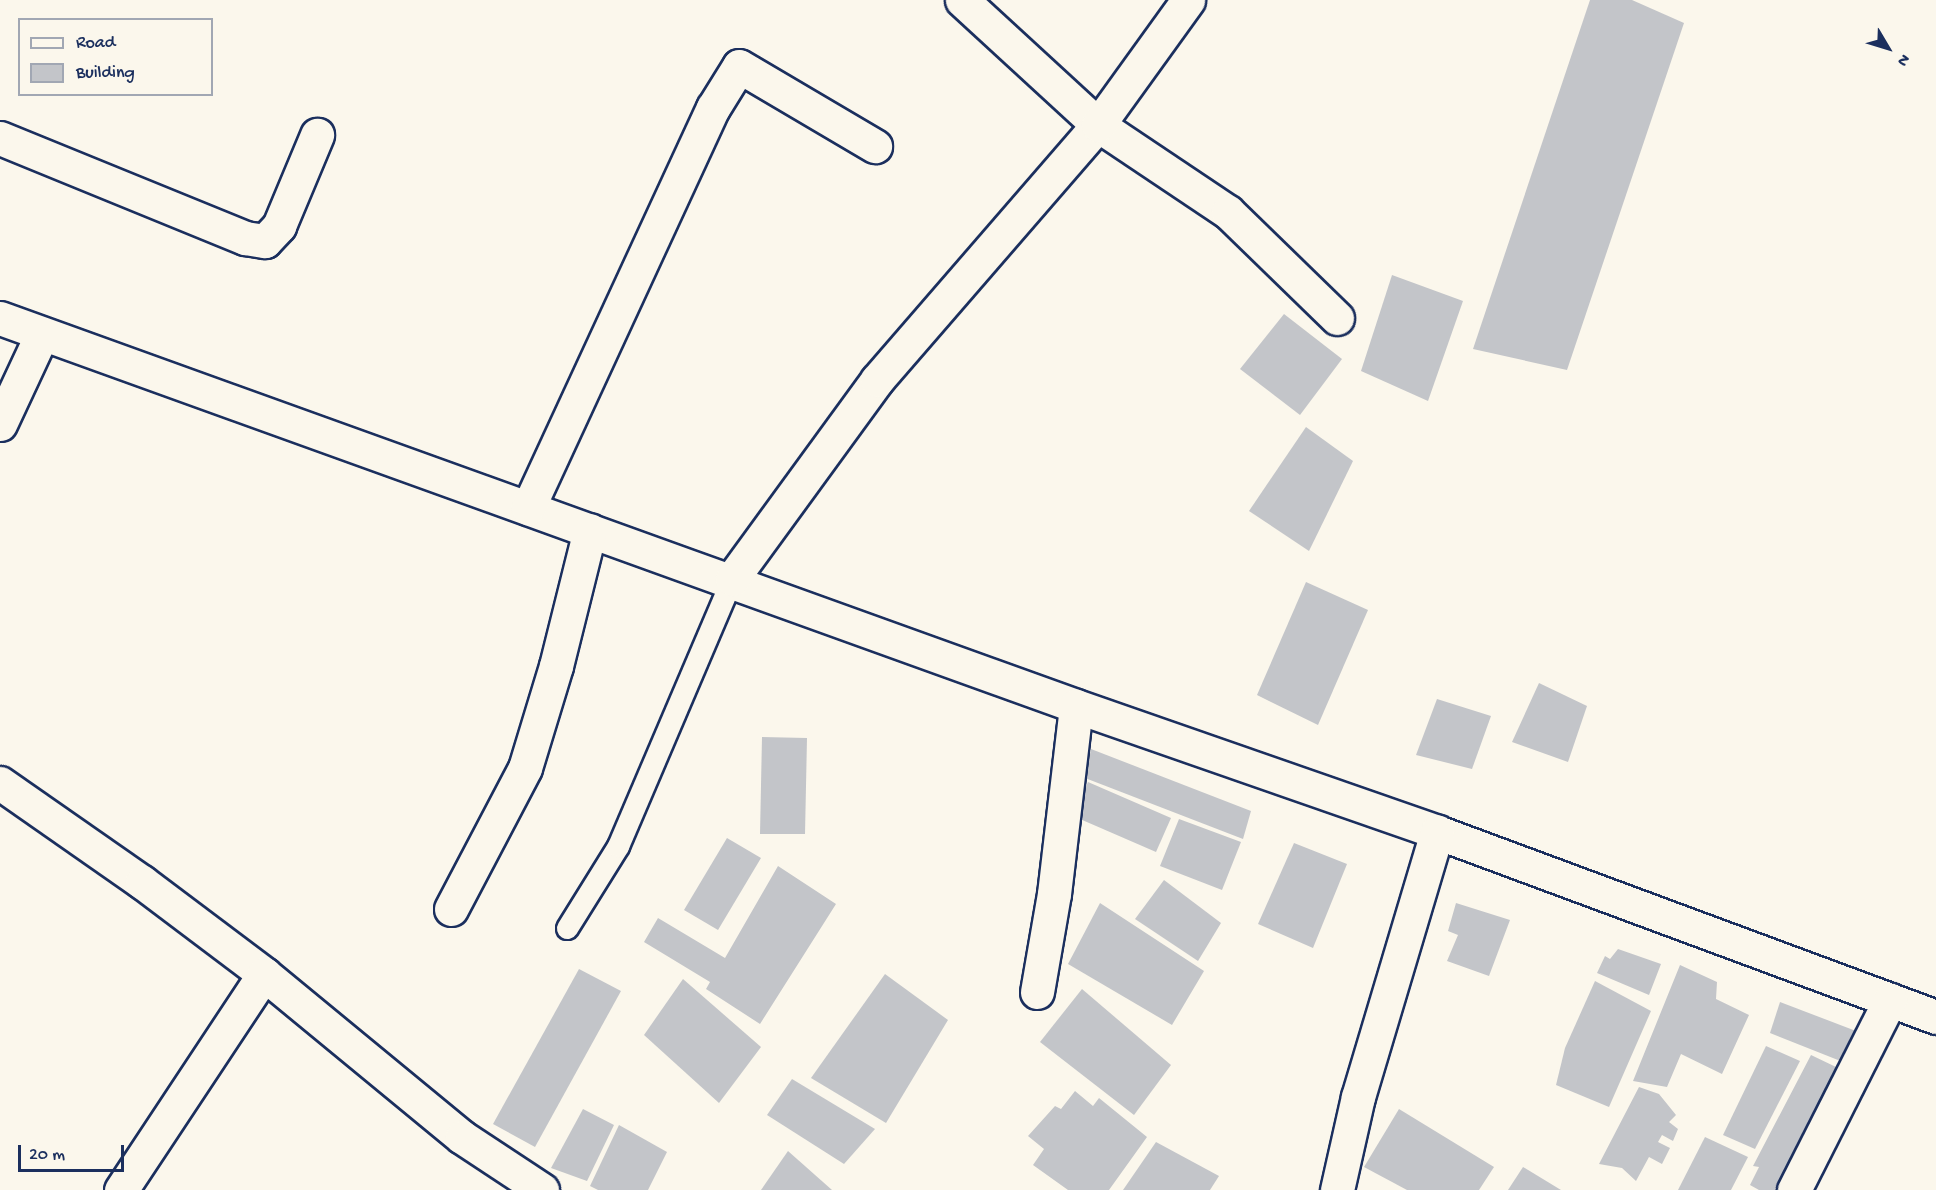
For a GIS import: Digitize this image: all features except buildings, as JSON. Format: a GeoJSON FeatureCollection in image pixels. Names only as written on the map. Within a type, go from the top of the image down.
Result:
{"type":"FeatureCollection","features":[{"type":"Feature","properties":{"kind":"street"},"geometry":{"type":"LineString","coordinates":[[963,0],[1098,125],[1228,212],[1337,318]]}},
{"type":"Feature","properties":{"kind":"street"},"geometry":{"type":"LineString","coordinates":[[732,579],[877,380],[1098,125],[1188,0]]}},
{"type":"Feature","properties":{"kind":"street"},"geometry":{"type":"LineString","coordinates":[[528,508],[713,108],[740,66],[875,146]]}},
{"type":"Feature","properties":{"kind":"street"},"geometry":{"type":"LineString","coordinates":[[0,138],[245,238],[265,241],[279,226],[317,135]]}},
{"type":"Feature","properties":{"kind":"street"},"geometry":{"type":"LineString","coordinates":[[0,318],[732,579],[1076,706],[1437,832],[1936,1017]]}},
{"type":"Feature","properties":{"kind":"street"},"geometry":{"type":"LineString","coordinates":[[0,424],[42,334]]}},
{"type":"Feature","properties":{"kind":"street"},"geometry":{"type":"LineString","coordinates":[[451,909],[525,768],[556,666],[590,530]]}},
{"type":"Feature","properties":{"kind":"street"},"geometry":{"type":"LineString","coordinates":[[1037,992],[1054,894],[1076,706]]}},
{"type":"Feature","properties":{"kind":"street"},"geometry":{"type":"LineString","coordinates":[[0,783],[264,974],[462,1137],[542,1190]]}},
{"type":"Feature","properties":{"kind":"street"},"geometry":{"type":"LineString","coordinates":[[1344,1187],[1358,1097],[1437,832]]}},
{"type":"Feature","properties":{"kind":"street"},"geometry":{"type":"LineString","coordinates":[[120,1190],[264,974]]}},
{"type":"Feature","properties":{"kind":"street"},"geometry":{"type":"LineString","coordinates":[[1794,1190],[1890,1000]]}},
{"type":"Feature","properties":{"kind":"lane"},"geometry":{"type":"LineString","coordinates":[[567,928],[618,846],[732,579]]}}]}
